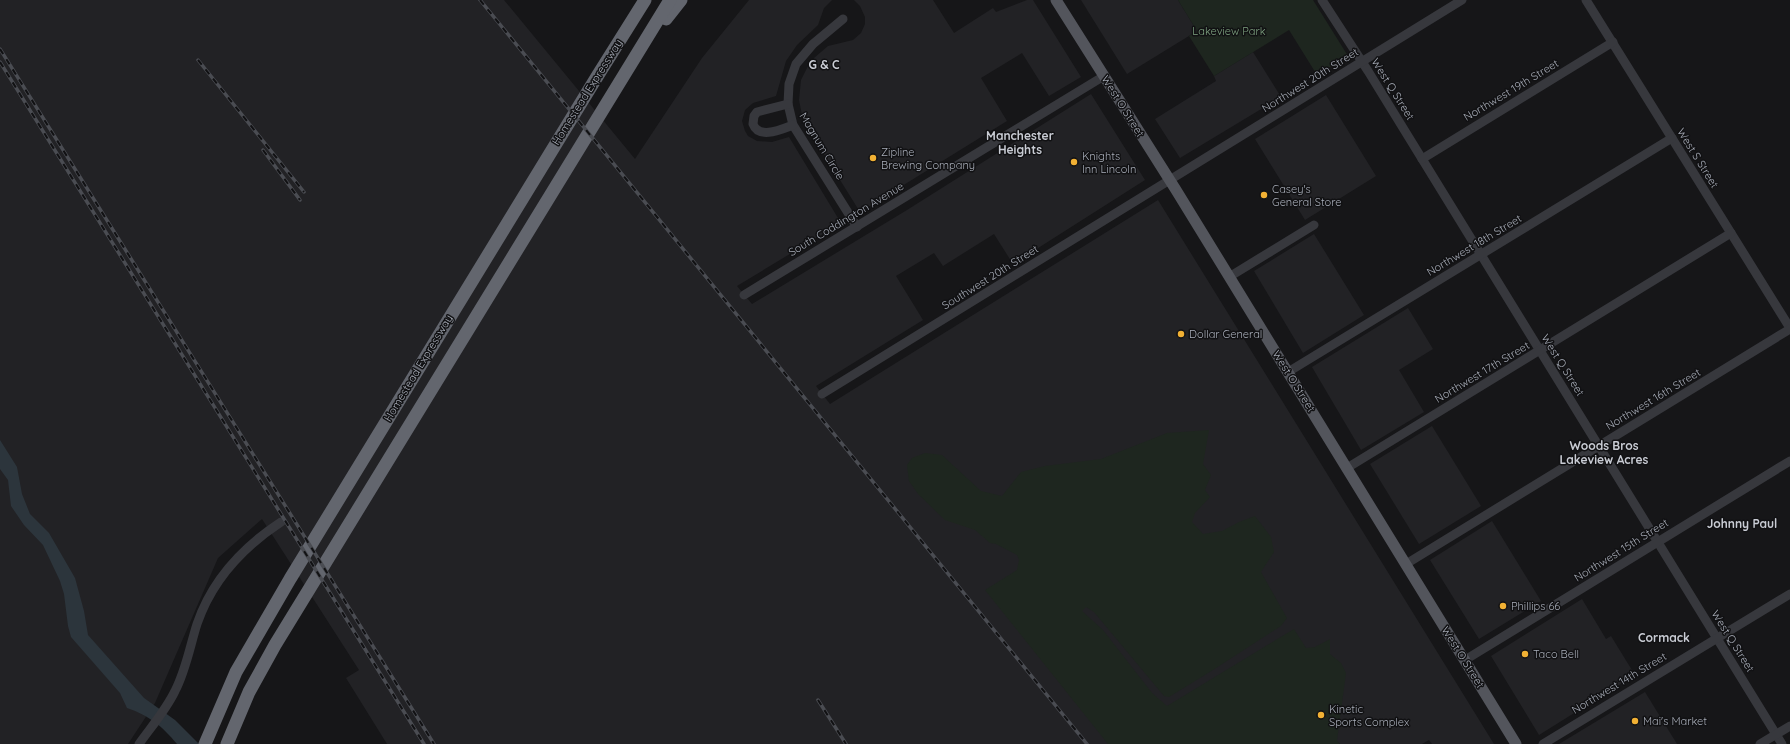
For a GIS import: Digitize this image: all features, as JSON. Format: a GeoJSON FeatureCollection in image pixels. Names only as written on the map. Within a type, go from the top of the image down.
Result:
{"type":"FeatureCollection","features":[{"type":"Feature","properties":{"kind":"highway"},"geometry":{"type":"LineString","coordinates":[[614,48],[636,0]]}},
{"type":"Feature","properties":{"kind":"highway","name":"Homestead Expressway"},"geometry":{"type":"LineString","coordinates":[[206,744],[219,709],[236,672],[290,579],[614,48],[645,0]]}},
{"type":"Feature","properties":{"kind":"highway","name":"Homestead Expressway"},"geometry":{"type":"LineString","coordinates":[[227,744],[235,723],[262,668],[303,599],[612,92],[670,0]]}},
{"type":"Feature","properties":{"kind":"highway"},"geometry":{"type":"LineString","coordinates":[[622,76],[681,0]]}},
{"type":"Feature","properties":{"kind":"main road","name":"West O Street"},"geometry":{"type":"LineString","coordinates":[[1056,0],[1170,179],[1516,744]]}},
{"type":"Feature","properties":{"kind":"street","name":"West Q Street"},"geometry":{"type":"LineString","coordinates":[[1322,0],[1362,61],[1782,744]]}},
{"type":"Feature","properties":{"kind":"street","name":"Northwest 20th Street"},"geometry":{"type":"LineString","coordinates":[[1170,179],[1462,0]]}},
{"type":"Feature","properties":{"kind":"street","name":"West S Street"},"geometry":{"type":"LineString","coordinates":[[1586,0],[1790,328]]}},
{"type":"Feature","properties":{"kind":"street","name":"Magnum Circle"},"geometry":{"type":"LineString","coordinates":[[843,19],[813,44],[796,64],[789,84],[788,104],[794,125],[858,227]]}},
{"type":"Feature","properties":{"kind":"street","name":"Northwest 19th Street"},"geometry":{"type":"LineString","coordinates":[[1422,159],[1613,42]]}},
{"type":"Feature","properties":{"kind":"street","name":"South Coddington Avenue"},"geometry":{"type":"LineString","coordinates":[[744,295],[1104,76]]}},
{"type":"Feature","properties":{"kind":"street"},"geometry":{"type":"LineString","coordinates":[[788,104],[757,112],[754,116],[753,124],[758,131],[766,133],[794,125]]}},
{"type":"Feature","properties":{"kind":"street","name":"Northwest 18th Street"},"geometry":{"type":"LineString","coordinates":[[1288,372],[1672,138]]}},
{"type":"Feature","properties":{"kind":"street","name":"Southwest 20th Street"},"geometry":{"type":"LineString","coordinates":[[822,394],[1170,179]]}},
{"type":"Feature","properties":{"kind":"street"},"geometry":{"type":"LineString","coordinates":[[1229,277],[1314,225]]}},
{"type":"Feature","properties":{"kind":"street","name":"Northwest 17th Street"},"geometry":{"type":"LineString","coordinates":[[1347,468],[1731,233]]}},
{"type":"Feature","properties":{"kind":"street","name":"Northwest 16th Street"},"geometry":{"type":"LineString","coordinates":[[1406,564],[1790,328]]}},
{"type":"Feature","properties":{"kind":"street","name":"Northwest 15th Street"},"geometry":{"type":"LineString","coordinates":[[1465,660],[1790,461]]}},
{"type":"Feature","properties":{"kind":"street"},"geometry":{"type":"LineString","coordinates":[[139,744],[168,703],[181,677],[198,623],[214,588],[237,557],[264,533],[281,522]]}},
{"type":"Feature","properties":{"kind":"street","name":"Northwest 14th Street"},"geometry":{"type":"LineString","coordinates":[[1543,744],[1790,594]]}},
{"type":"Feature","properties":{"kind":"street"},"geometry":{"type":"LineString","coordinates":[[1760,744],[1790,726]]}},
{"type":"Feature","properties":{"kind":"shaded area"},"geometry":{"type":"Polygon","coordinates":[[[0,0],[504,0],[635,159],[702,58],[749,0],[832,0],[824,8],[818,25],[797,45],[786,61],[776,96],[753,103],[745,110],[742,121],[748,136],[757,141],[772,142],[789,137],[841,223],[737,286],[752,304],[907,210],[1091,94],[1145,180],[1013,264],[994,234],[943,266],[934,253],[896,276],[923,320],[816,386],[830,404],[1158,200],[1494,744],[1432,744],[1429,740],[1422,744],[1340,744],[1330,736],[1260,744],[387,744],[346,678],[359,670],[262,519],[218,558],[155,703],[128,744],[0,744],[0,0]]]}},
{"type":"Feature","properties":{"kind":"shaded area"},"geometry":{"type":"Polygon","coordinates":[[[854,0],[933,0],[954,33],[993,8],[996,12],[1027,0],[1033,0],[1081,77],[1049,96],[1022,53],[981,78],[1007,121],[860,212],[807,127],[802,115],[799,100],[801,80],[814,58],[828,46],[853,40],[861,33],[865,24],[865,17],[860,6],[854,0]]]}},
{"type":"Feature","properties":{"kind":"shaded area"},"geometry":{"type":"Polygon","coordinates":[[[1081,0],[1178,0],[1197,31],[1127,74],[1081,0]]]}},
{"type":"Feature","properties":{"kind":"shaded area"},"geometry":{"type":"Polygon","coordinates":[[[1253,52],[1281,97],[1180,158],[1155,119],[1216,81],[1214,76],[1253,52]]]}},
{"type":"Feature","properties":{"kind":"shaded area"},"geometry":{"type":"Polygon","coordinates":[[[1326,95],[1376,176],[1305,220],[1255,139],[1326,95]]]}},
{"type":"Feature","properties":{"kind":"shaded area"},"geometry":{"type":"Polygon","coordinates":[[[1314,234],[1364,315],[1303,353],[1254,271],[1314,234]]]}},
{"type":"Feature","properties":{"kind":"shaded area"},"geometry":{"type":"Polygon","coordinates":[[[1408,308],[1433,349],[1399,370],[1424,412],[1361,450],[1312,367],[1408,308]]]}},
{"type":"Feature","properties":{"kind":"shaded area"},"geometry":{"type":"Polygon","coordinates":[[[1432,426],[1481,506],[1419,544],[1370,464],[1432,426]]]}},
{"type":"Feature","properties":{"kind":"shaded area"},"geometry":{"type":"Polygon","coordinates":[[[0,440],[17,467],[22,494],[30,514],[49,533],[75,578],[84,611],[88,635],[144,698],[175,720],[199,744],[177,744],[155,722],[142,714],[127,708],[120,693],[71,637],[64,594],[60,581],[43,545],[24,525],[11,506],[8,480],[0,469],[0,440]]]}},
{"type":"Feature","properties":{"kind":"shaded area"},"geometry":{"type":"Polygon","coordinates":[[[1492,521],[1541,601],[1479,639],[1430,560],[1492,521]]]}},
{"type":"Feature","properties":{"kind":"shaded area"},"geometry":{"type":"Polygon","coordinates":[[[1582,599],[1606,639],[1611,636],[1635,675],[1539,735],[1491,656],[1582,599]]]}},
{"type":"Feature","properties":{"kind":"shaded area"},"geometry":{"type":"Polygon","coordinates":[[[1645,692],[1677,744],[1559,744],[1645,692]]]}},
{"type":"Feature","properties":{"kind":"green space","name":"Lakeview Park"},"geometry":{"type":"Polygon","coordinates":[[[1178,0],[1313,0],[1348,56],[1317,75],[1289,30],[1214,76],[1189,36],[1197,31],[1178,0]]]}},
{"type":"Feature","properties":{"kind":"green space"},"geometry":{"type":"Polygon","coordinates":[[[1209,430],[1203,464],[1211,475],[1205,490],[1210,497],[1195,513],[1192,522],[1203,534],[1222,531],[1255,516],[1271,537],[1274,552],[1261,572],[1287,618],[1281,626],[1169,697],[1164,696],[1094,612],[1086,607],[1082,611],[1103,630],[1152,693],[1167,706],[1294,629],[1306,648],[1315,647],[1330,639],[1330,654],[1341,663],[1346,673],[1337,741],[1340,744],[1108,744],[985,590],[1017,570],[1019,560],[1017,555],[996,544],[990,543],[975,530],[945,520],[918,494],[909,481],[907,465],[912,458],[925,453],[942,455],[981,491],[1002,496],[1021,472],[1045,466],[1101,459],[1167,433],[1209,430]]]}},
{"type":"Feature","properties":{"kind":"railway"},"geometry":{"type":"LineString","coordinates":[[480,0],[1087,744]]}},
{"type":"Feature","properties":{"kind":"railway"},"geometry":{"type":"LineString","coordinates":[[0,49],[434,744]]}},
{"type":"Feature","properties":{"kind":"railway"},"geometry":{"type":"LineString","coordinates":[[198,60],[304,192]]}},
{"type":"Feature","properties":{"kind":"railway"},"geometry":{"type":"LineString","coordinates":[[0,62],[424,744]]}},
{"type":"Feature","properties":{"kind":"railway"},"geometry":{"type":"LineString","coordinates":[[263,150],[300,200]]}},
{"type":"Feature","properties":{"kind":"railway"},"geometry":{"type":"LineString","coordinates":[[818,700],[846,744]]}},
{"type":"Feature","properties":{"kind":"place","name":"Zipline Brewing Company"},"geometry":{"type":"Point","coordinates":[873,158]}},
{"type":"Feature","properties":{"kind":"place","name":"Knights Inn Lincoln"},"geometry":{"type":"Point","coordinates":[1074,162]}},
{"type":"Feature","properties":{"kind":"place","name":"Casey's General Store"},"geometry":{"type":"Point","coordinates":[1264,195]}},
{"type":"Feature","properties":{"kind":"place","name":"Dollar General"},"geometry":{"type":"Point","coordinates":[1181,334]}},
{"type":"Feature","properties":{"kind":"place","name":"Phillips 66"},"geometry":{"type":"Point","coordinates":[1503,606]}},
{"type":"Feature","properties":{"kind":"place","name":"Taco Bell"},"geometry":{"type":"Point","coordinates":[1525,654]}},
{"type":"Feature","properties":{"kind":"place","name":"Kinetic Sports Complex"},"geometry":{"type":"Point","coordinates":[1321,715]}},
{"type":"Feature","properties":{"kind":"place","name":"Mai's Market"},"geometry":{"type":"Point","coordinates":[1635,721]}},
{"type":"Feature","properties":{"kind":"district","name":"G & C"},"geometry":{"type":"Point","coordinates":[824,64]}},
{"type":"Feature","properties":{"kind":"district","name":"Manchester Heights"},"geometry":{"type":"Point","coordinates":[1020,142]}},
{"type":"Feature","properties":{"kind":"district","name":"Woods Bros Lakeview Acres"},"geometry":{"type":"Point","coordinates":[1604,452]}},
{"type":"Feature","properties":{"kind":"district","name":"Johnny Paul"},"geometry":{"type":"Point","coordinates":[1742,523]}},
{"type":"Feature","properties":{"kind":"district","name":"Cormack"},"geometry":{"type":"Point","coordinates":[1664,637]}}]}
